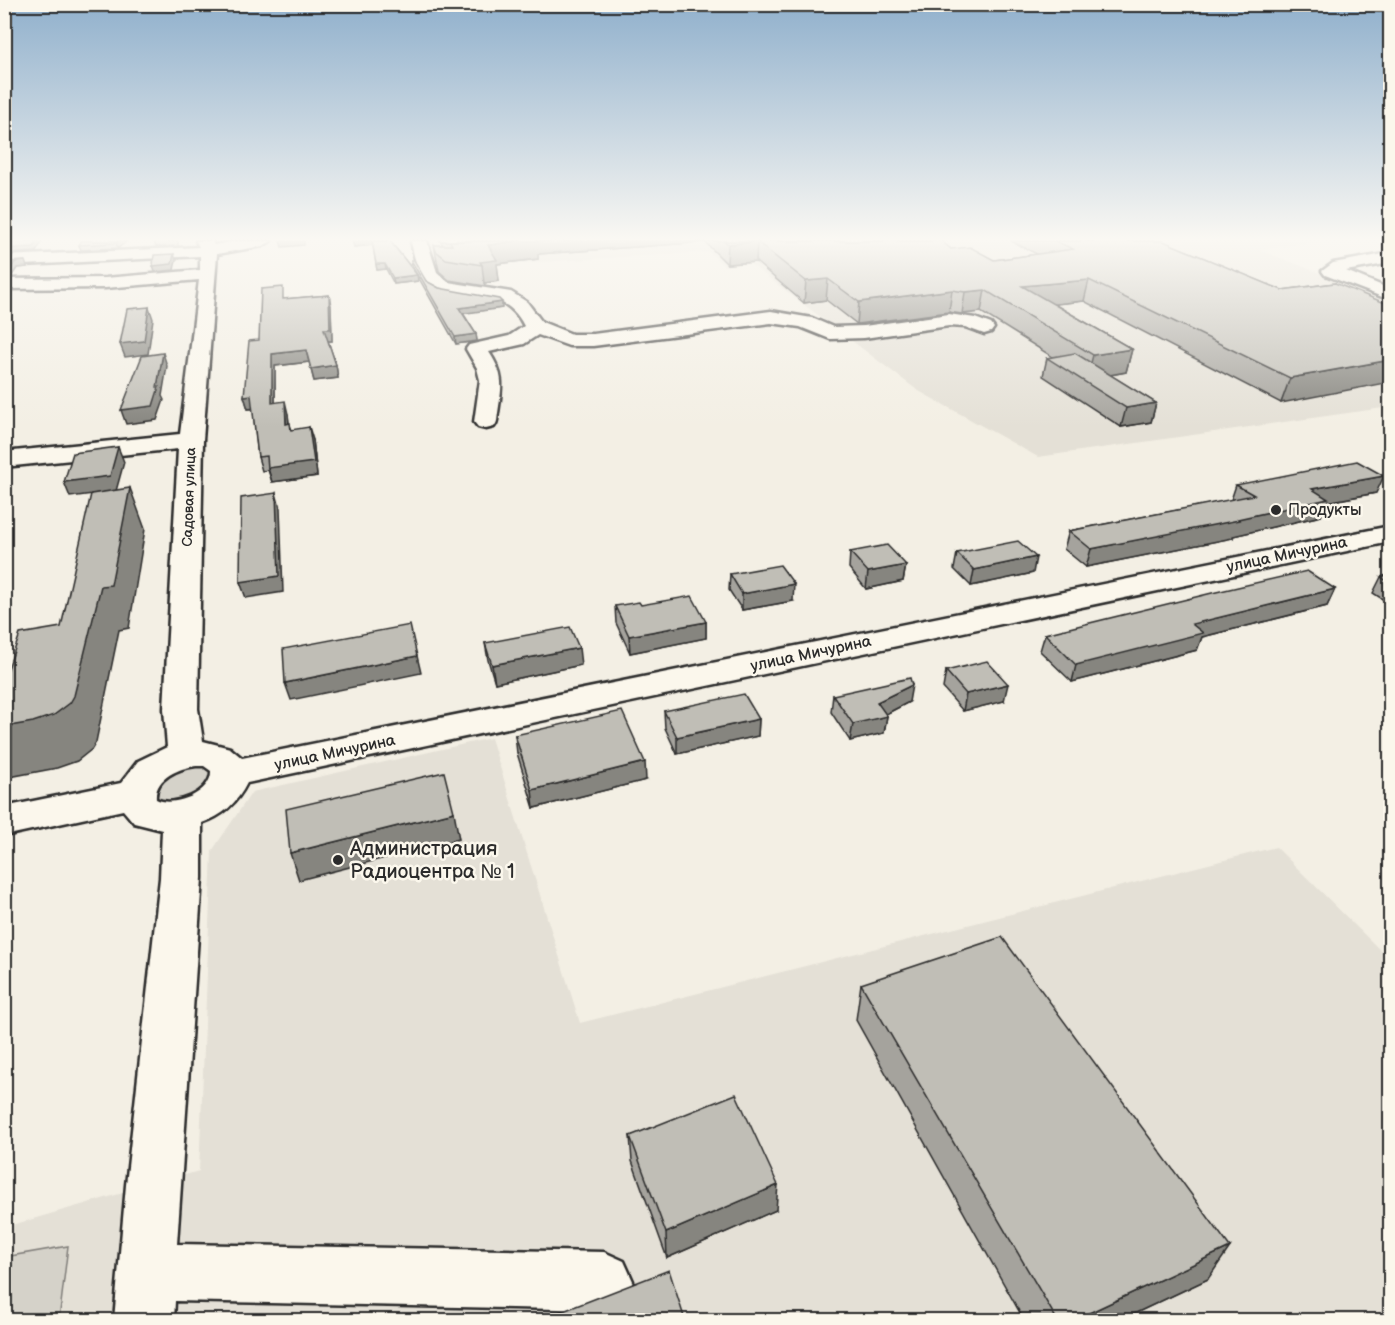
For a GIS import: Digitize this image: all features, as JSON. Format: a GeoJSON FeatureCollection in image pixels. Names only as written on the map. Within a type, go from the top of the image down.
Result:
{"type":"FeatureCollection","features":[{"type":"Feature","properties":{"kind":"street","name":"Садовая улица"},"geometry":{"type":"LineString","coordinates":[[186,754],[181,709],[191,440],[203,303]]}},
{"type":"Feature","properties":{"kind":"street"},"geometry":{"type":"LineString","coordinates":[[517,303],[526,312],[534,326],[569,340],[593,340],[771,317],[806,322],[830,333],[864,332],[949,320],[968,322],[984,328]]}},
{"type":"Feature","properties":{"kind":"street"},"geometry":{"type":"LineString","coordinates":[[486,422],[485,413],[489,404],[491,385],[490,368],[476,349],[516,340],[528,334],[534,326]]}},
{"type":"Feature","properties":{"kind":"street"},"geometry":{"type":"LineString","coordinates":[[10,469],[191,440]]}},
{"type":"Feature","properties":{"kind":"street","name":"улица Мичурина"},"geometry":{"type":"LineString","coordinates":[[231,773],[1390,534]]}},
{"type":"Feature","properties":{"kind":"street"},"geometry":{"type":"LineString","coordinates":[[203,753],[218,756],[228,763],[231,773],[228,786],[217,798],[201,808],[182,815],[163,816],[147,813],[138,805],[135,794],[140,782],[167,760],[186,754],[203,753]]}},
{"type":"Feature","properties":{"kind":"street"},"geometry":{"type":"LineString","coordinates":[[4,822],[135,794]]}},
{"type":"Feature","properties":{"kind":"street"},"geometry":{"type":"LineString","coordinates":[[182,815],[180,878],[146,1296],[604,1281]]}},
{"type":"Feature","properties":{"kind":"shaded area"},"geometry":{"type":"Polygon","coordinates":[[[802,303],[1390,303],[1390,407],[1038,457],[917,390],[802,303]]]}},
{"type":"Feature","properties":{"kind":"shaded area"},"geometry":{"type":"Polygon","coordinates":[[[491,738],[580,1023],[1276,847],[1390,960],[1390,1320],[5,1320],[5,1227],[199,1171],[212,851],[252,792],[491,738]]]}},
{"type":"Feature","properties":{"kind":"shaded area"},"geometry":{"type":"Polygon","coordinates":[[[196,764],[205,766],[211,771],[211,785],[177,802],[170,803],[156,797],[157,782],[164,775],[196,764]]]}},
{"type":"Feature","properties":{"kind":"shaded area"},"geometry":{"type":"Polygon","coordinates":[[[68,1246],[59,1320],[5,1320],[5,1257],[68,1246]]]}},
{"type":"Feature","properties":{"kind":"building"},"geometry":{"type":"Polygon","coordinates":[[[260,303],[329,303],[330,329],[324,329],[336,365],[311,369],[306,350],[272,354],[272,403],[285,401],[286,424],[290,423],[291,430],[309,427],[314,462],[268,468],[267,456],[258,457],[251,395],[244,396],[249,341],[259,340],[260,303]]]}},
{"type":"Feature","properties":{"kind":"building"},"geometry":{"type":"Polygon","coordinates":[[[435,303],[496,303],[459,308],[476,334],[455,337],[435,303]]]}},
{"type":"Feature","properties":{"kind":"building"},"geometry":{"type":"Polygon","coordinates":[[[1006,303],[1051,303],[1132,349],[1093,355],[1006,303]]]}},
{"type":"Feature","properties":{"kind":"building"},"geometry":{"type":"Polygon","coordinates":[[[1136,303],[1385,303],[1390,305],[1390,360],[1290,378],[1136,303]]]}},
{"type":"Feature","properties":{"kind":"building"},"geometry":{"type":"Polygon","coordinates":[[[149,307],[144,341],[120,344],[127,309],[149,307]]]}},
{"type":"Feature","properties":{"kind":"building"},"geometry":{"type":"Polygon","coordinates":[[[163,353],[157,387],[159,387],[153,406],[121,410],[142,356],[163,353]]]}},
{"type":"Feature","properties":{"kind":"building"},"geometry":{"type":"Polygon","coordinates":[[[1075,353],[1156,403],[1126,408],[1047,358],[1075,353]]]}},
{"type":"Feature","properties":{"kind":"building"},"geometry":{"type":"Polygon","coordinates":[[[118,447],[110,476],[64,482],[73,453],[118,447]]]}},
{"type":"Feature","properties":{"kind":"building"},"geometry":{"type":"Polygon","coordinates":[[[1357,461],[1384,476],[1312,489],[1328,499],[1239,520],[1091,549],[1069,531],[1254,495],[1236,485],[1357,461]]]}},
{"type":"Feature","properties":{"kind":"building"},"geometry":{"type":"Polygon","coordinates":[[[130,488],[111,585],[101,586],[74,696],[70,703],[54,715],[33,722],[4,727],[4,680],[20,634],[61,627],[91,494],[130,488]]]}},
{"type":"Feature","properties":{"kind":"building"},"geometry":{"type":"Polygon","coordinates":[[[276,493],[279,576],[240,582],[241,498],[276,493]]]}},
{"type":"Feature","properties":{"kind":"building"},"geometry":{"type":"Polygon","coordinates":[[[1018,541],[1036,557],[974,570],[957,553],[1018,541]]]}},
{"type":"Feature","properties":{"kind":"building"},"geometry":{"type":"Polygon","coordinates":[[[887,545],[906,565],[868,572],[850,552],[887,545]]]}},
{"type":"Feature","properties":{"kind":"building"},"geometry":{"type":"Polygon","coordinates":[[[780,565],[794,584],[742,594],[730,574],[780,565]]]}},
{"type":"Feature","properties":{"kind":"building"},"geometry":{"type":"Polygon","coordinates":[[[1307,571],[1335,589],[1192,624],[1203,633],[1076,665],[1045,634],[1212,593],[1307,571]]]}},
{"type":"Feature","properties":{"kind":"building"},"geometry":{"type":"Polygon","coordinates":[[[1390,574],[1390,583],[1381,577],[1390,574]]]}},
{"type":"Feature","properties":{"kind":"building"},"geometry":{"type":"Polygon","coordinates":[[[692,596],[706,622],[629,636],[615,606],[639,602],[641,605],[692,596]]]}},
{"type":"Feature","properties":{"kind":"building"},"geometry":{"type":"Polygon","coordinates":[[[410,625],[417,656],[285,683],[283,649],[410,625]]]}},
{"type":"Feature","properties":{"kind":"building"},"geometry":{"type":"Polygon","coordinates":[[[570,627],[579,648],[492,665],[485,643],[570,627]]]}},
{"type":"Feature","properties":{"kind":"building"},"geometry":{"type":"Polygon","coordinates":[[[987,661],[1008,684],[966,694],[946,671],[987,661]]]}},
{"type":"Feature","properties":{"kind":"building"},"geometry":{"type":"Polygon","coordinates":[[[910,678],[912,685],[877,702],[887,716],[853,724],[833,695],[910,678]]]}},
{"type":"Feature","properties":{"kind":"building"},"geometry":{"type":"Polygon","coordinates":[[[744,694],[759,719],[677,737],[664,711],[744,694]]]}},
{"type":"Feature","properties":{"kind":"building"},"geometry":{"type":"Polygon","coordinates":[[[622,711],[645,762],[532,790],[515,735],[622,711]]]}},
{"type":"Feature","properties":{"kind":"building"},"geometry":{"type":"Polygon","coordinates":[[[444,772],[454,812],[290,853],[286,809],[444,772]]]}},
{"type":"Feature","properties":{"kind":"building"},"geometry":{"type":"Polygon","coordinates":[[[1002,937],[1230,1247],[1074,1320],[1057,1320],[861,984],[1002,937]]]}},
{"type":"Feature","properties":{"kind":"building"},"geometry":{"type":"Polygon","coordinates":[[[736,1094],[778,1185],[666,1233],[630,1136],[736,1094]]]}},
{"type":"Feature","properties":{"kind":"building"},"geometry":{"type":"Polygon","coordinates":[[[669,1270],[685,1320],[540,1320],[669,1270]]]}},
{"type":"Feature","properties":{"kind":"place","name":"Продукты"},"geometry":{"type":"Point","coordinates":[1276,510]}},
{"type":"Feature","properties":{"kind":"place","name":"Администрация Радиоцентра № 1"},"geometry":{"type":"Point","coordinates":[338,860]}}]}
